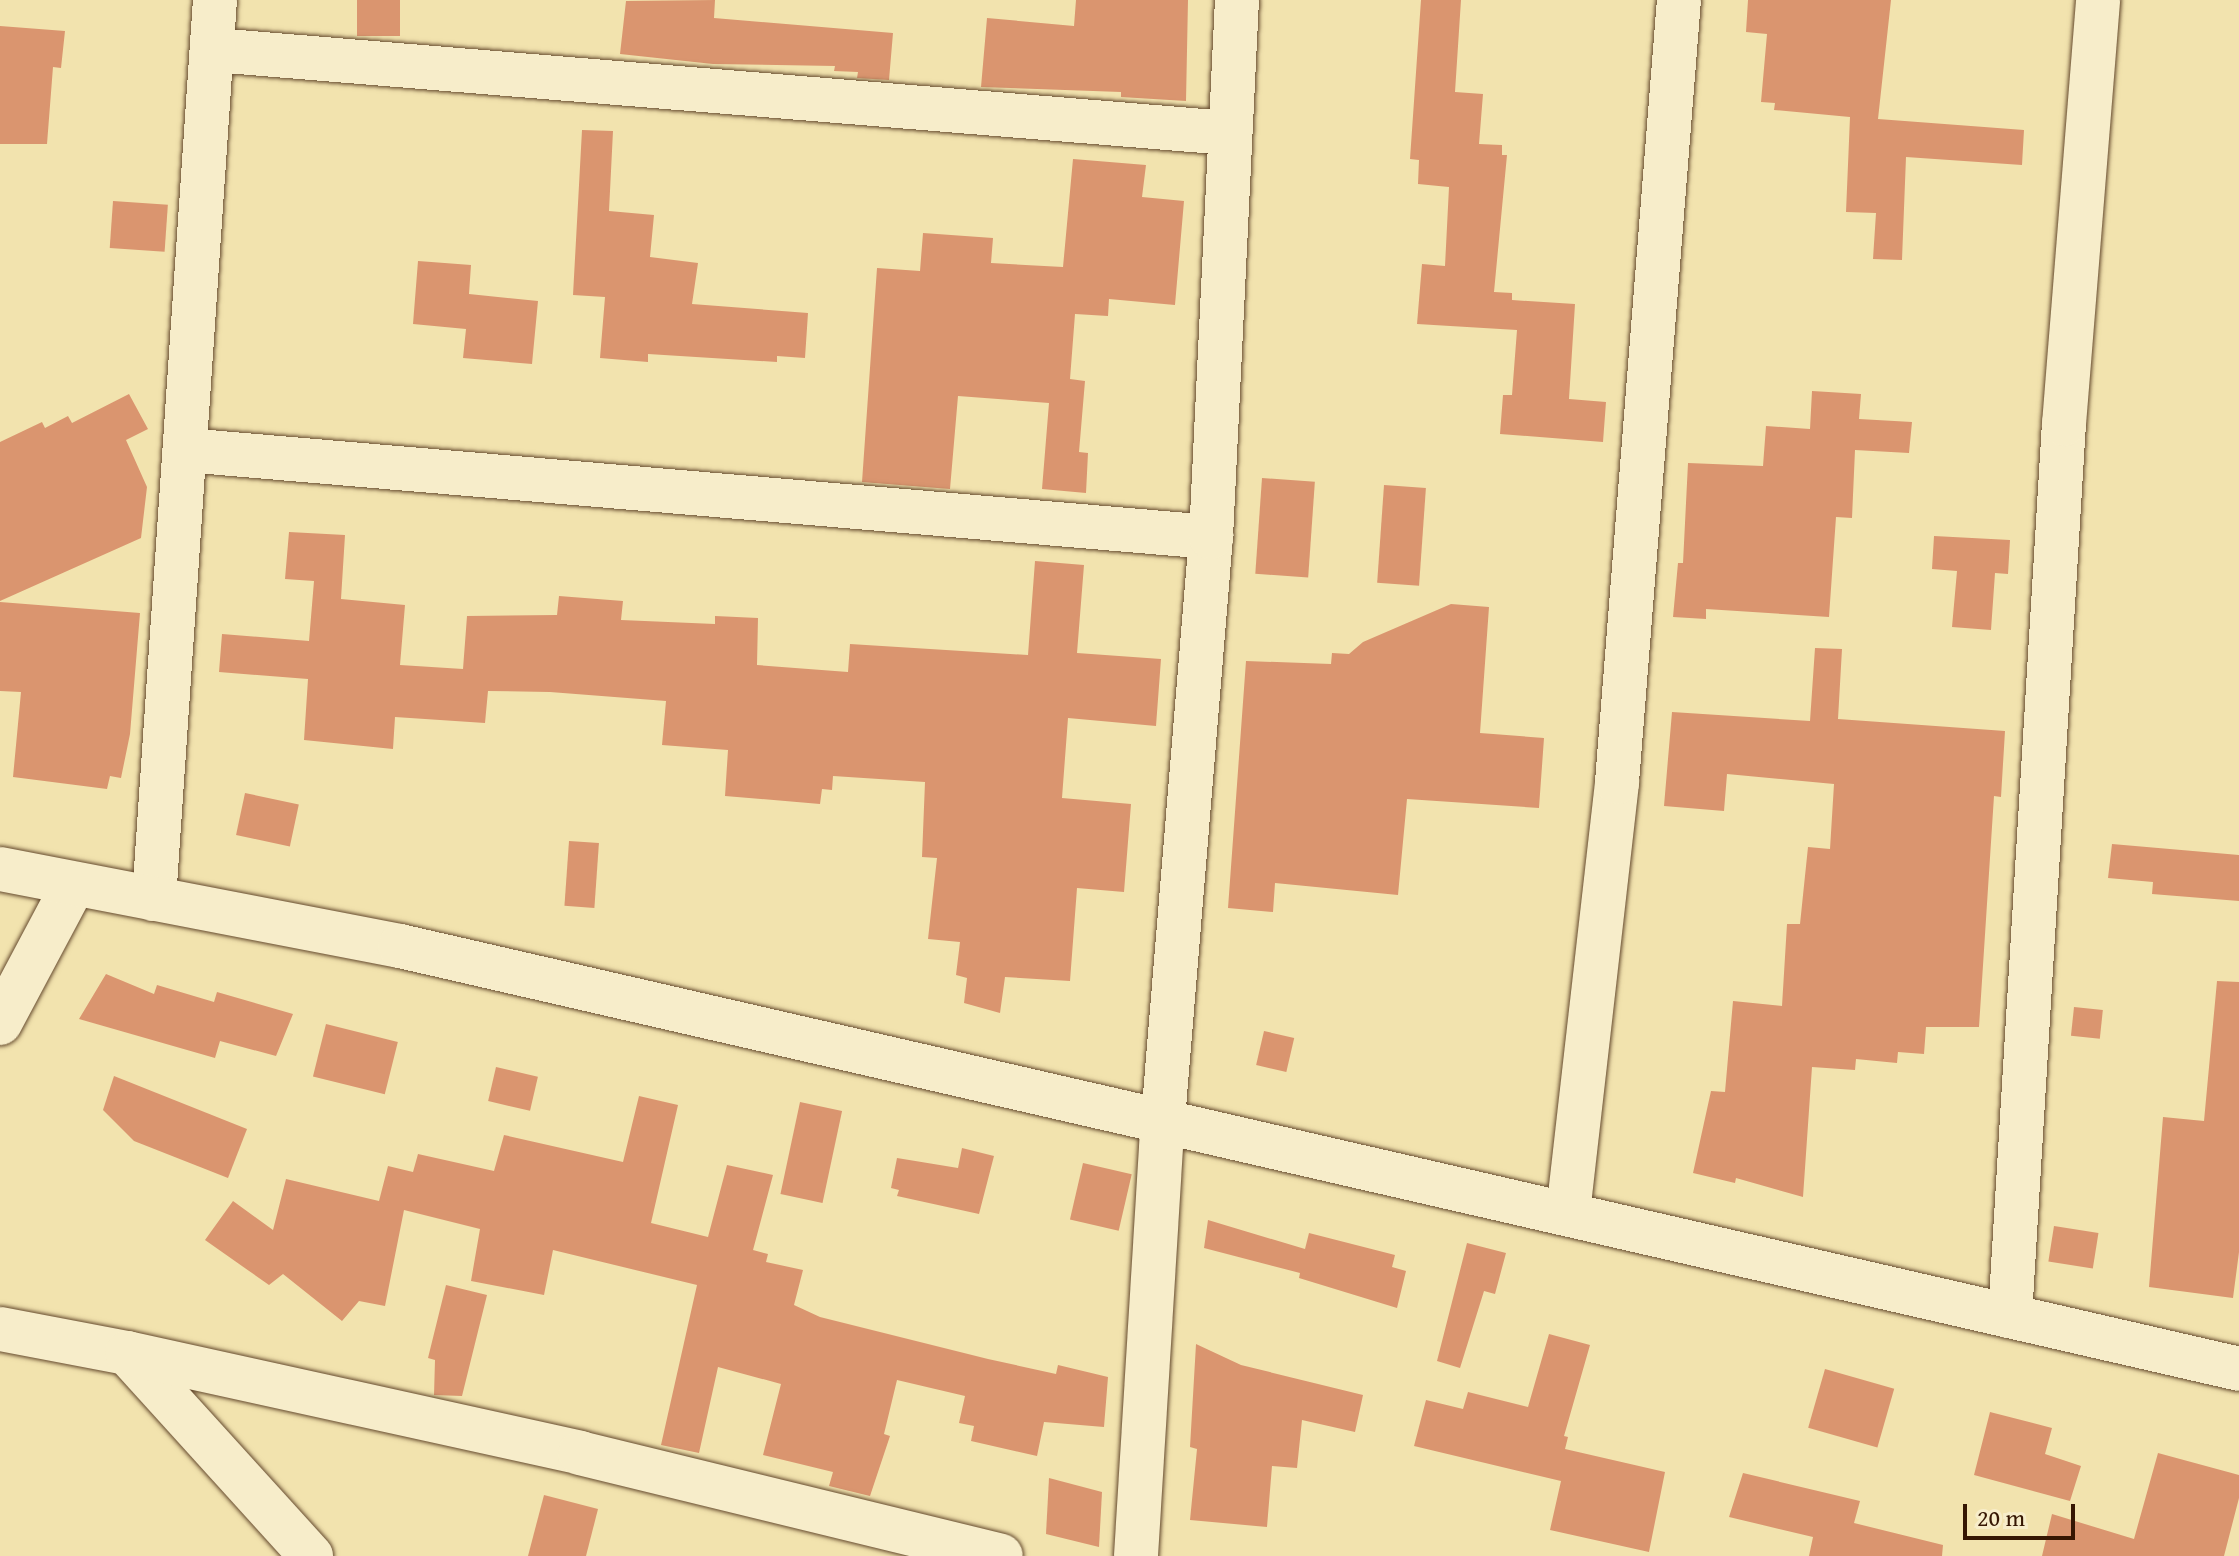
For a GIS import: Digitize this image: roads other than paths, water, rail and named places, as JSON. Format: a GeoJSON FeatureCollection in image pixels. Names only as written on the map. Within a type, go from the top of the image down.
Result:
{"type":"FeatureCollection","features":[{"type":"Feature","properties":{"kind":"street"},"geometry":{"type":"LineString","coordinates":[[154,899],[215,0]]}},
{"type":"Feature","properties":{"kind":"street"},"geometry":{"type":"LineString","coordinates":[[1136,1556],[1163,1119],[1211,537],[1227,294],[1227,133],[1237,0]]}},
{"type":"Feature","properties":{"kind":"street"},"geometry":{"type":"LineString","coordinates":[[1568,1213],[1617,782],[1679,0]]}},
{"type":"Feature","properties":{"kind":"street"},"geometry":{"type":"LineString","coordinates":[[2010,1316],[2064,424],[2098,0]]}},
{"type":"Feature","properties":{"kind":"street"},"geometry":{"type":"LineString","coordinates":[[214,50],[1227,133]]}},
{"type":"Feature","properties":{"kind":"street"},"geometry":{"type":"LineString","coordinates":[[185,450],[1211,537]]}},
{"type":"Feature","properties":{"kind":"street"},"geometry":{"type":"LineString","coordinates":[[0,869],[400,946],[1163,1119],[2239,1369]]}},
{"type":"Feature","properties":{"kind":"street"},"geometry":{"type":"LineString","coordinates":[[0,1023],[74,884]]}},
{"type":"Feature","properties":{"kind":"street"},"geometry":{"type":"LineString","coordinates":[[0,1329],[127,1353],[580,1453],[1001,1556]]}},
{"type":"Feature","properties":{"kind":"street"},"geometry":{"type":"LineString","coordinates":[[127,1353],[311,1556]]}}]}
